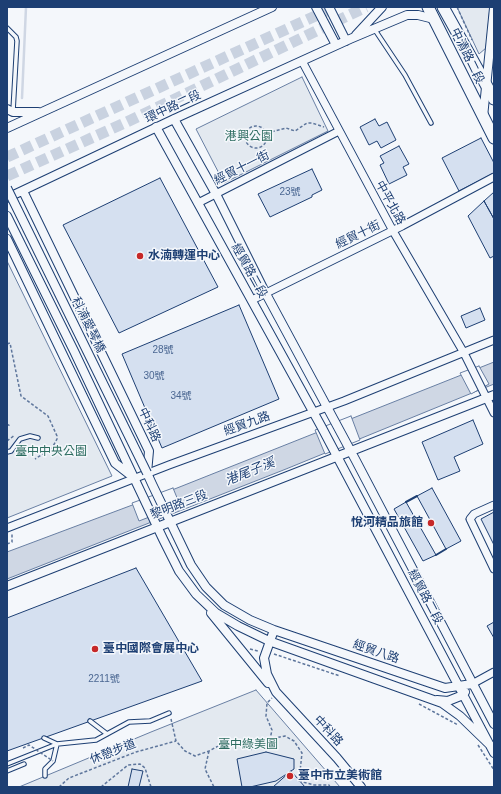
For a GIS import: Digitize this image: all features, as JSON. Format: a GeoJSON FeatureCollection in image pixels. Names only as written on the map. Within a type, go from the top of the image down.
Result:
{"type":"FeatureCollection","features":[{"type":"Feature","properties":{"kind":"main road","name":"中清路二段"},"geometry":{"type":"LineString","coordinates":[[428,7],[494,138]]}},
{"type":"Feature","properties":{"kind":"main road","name":"中清路二段"},"geometry":{"type":"LineString","coordinates":[[443,7],[494,99]]}},
{"type":"Feature","properties":{"kind":"street"},"geometry":{"type":"LineString","coordinates":[[7,128],[272,7]]}},
{"type":"Feature","properties":{"kind":"street"},"geometry":{"type":"LineString","coordinates":[[316,7],[336,45]]}},
{"type":"Feature","properties":{"kind":"street"},"geometry":{"type":"LineString","coordinates":[[329,7],[348,40]]}},
{"type":"Feature","properties":{"kind":"street","name":"環中路二段"},"geometry":{"type":"LineString","coordinates":[[348,40],[359,33],[382,7]]}},
{"type":"Feature","properties":{"kind":"street"},"geometry":{"type":"LineString","coordinates":[[483,117],[494,8]]}},
{"type":"Feature","properties":{"kind":"street","name":"環中路二段"},"geometry":{"type":"LineString","coordinates":[[7,198],[156,127],[336,45],[407,15],[418,14],[434,19]]}},
{"type":"Feature","properties":{"kind":"street","name":"中平北路"},"geometry":{"type":"LineString","coordinates":[[302,61],[393,231],[488,394],[494,414]]}},
{"type":"Feature","properties":{"kind":"street"},"geometry":{"type":"LineString","coordinates":[[9,109],[43,112]]}},
{"type":"Feature","properties":{"kind":"street","name":"經貿路二段"},"geometry":{"type":"LineString","coordinates":[[174,119],[216,194],[265,292],[326,407],[334,419],[494,724]]}},
{"type":"Feature","properties":{"kind":"street","name":"經貿路二段"},"geometry":{"type":"LineString","coordinates":[[156,127],[336,453],[462,695],[494,753]]}},
{"type":"Feature","properties":{"kind":"street","name":"經貿十一街"},"geometry":{"type":"LineString","coordinates":[[198,203],[339,131]]}},
{"type":"Feature","properties":{"kind":"street","name":"經貿十街"},"geometry":{"type":"LineString","coordinates":[[252,300],[265,292],[393,231],[494,178]]}},
{"type":"Feature","properties":{"kind":"street","name":"科湳愛琴橋"},"geometry":{"type":"LineString","coordinates":[[7,188],[147,473]]}},
{"type":"Feature","properties":{"kind":"street","name":"中科路"},"geometry":{"type":"LineString","coordinates":[[23,191],[149,451],[147,473]]}},
{"type":"Feature","properties":{"kind":"street","name":"科湳愛琴橋"},"geometry":{"type":"LineString","coordinates":[[7,216],[74,351],[135,481]]}},
{"type":"Feature","properties":{"kind":"street","name":"中科路"},"geometry":{"type":"LineString","coordinates":[[7,239],[115,463],[135,481],[179,571],[275,695],[337,758],[361,787]]}},
{"type":"Feature","properties":{"kind":"street","name":"經貿九路"},"geometry":{"type":"LineString","coordinates":[[10,530],[135,481],[147,473],[326,407],[494,340]]}},
{"type":"Feature","properties":{"kind":"street","name":"黎明路三段"},"geometry":{"type":"LineString","coordinates":[[7,586],[170,522],[336,453],[488,394]]}},
{"type":"Feature","properties":{"kind":"street"},"geometry":{"type":"LineString","coordinates":[[147,473],[191,565],[206,587],[224,605],[250,620],[274,630]]}},
{"type":"Feature","properties":{"kind":"street"},"geometry":{"type":"LineString","coordinates":[[494,505],[474,514],[470,519],[494,569]]}},
{"type":"Feature","properties":{"kind":"street","name":"中科路"},"geometry":{"type":"LineString","coordinates":[[196,594],[216,613],[238,626],[269,641]]}},
{"type":"Feature","properties":{"kind":"street","name":"中科路"},"geometry":{"type":"LineString","coordinates":[[274,630],[265,652],[265,665],[275,695]]}},
{"type":"Feature","properties":{"kind":"street","name":"經貿八路"},"geometry":{"type":"LineString","coordinates":[[274,630],[445,688],[472,684]]}},
{"type":"Feature","properties":{"kind":"street","name":"經貿八路"},"geometry":{"type":"LineString","coordinates":[[269,641],[435,700],[460,716],[490,745]]}},
{"type":"Feature","properties":{"kind":"street","name":"經貿八路"},"geometry":{"type":"LineString","coordinates":[[435,700],[448,701],[462,695],[472,684],[494,672]]}},
{"type":"Feature","properties":{"kind":"lane"},"geometry":{"type":"LineString","coordinates":[[7,28],[16,38],[17,42],[9,109]]}},
{"type":"Feature","properties":{"kind":"lane"},"geometry":{"type":"LineString","coordinates":[[374,29],[405,75],[431,123]]}},
{"type":"Feature","properties":{"kind":"lane"},"geometry":{"type":"LineString","coordinates":[[7,452],[11,451],[20,438],[30,436],[38,438]]}},
{"type":"Feature","properties":{"kind":"lane"},"geometry":{"type":"LineString","coordinates":[[7,764],[57,744],[96,740],[130,722],[150,721],[169,713]]}},
{"type":"Feature","properties":{"kind":"lane"},"geometry":{"type":"LineString","coordinates":[[90,721],[107,734]]}},
{"type":"Feature","properties":{"kind":"lane"},"geometry":{"type":"LineString","coordinates":[[44,738],[57,744]]}},
{"type":"Feature","properties":{"kind":"lane"},"geometry":{"type":"LineString","coordinates":[[45,776],[45,769],[53,761],[57,744]]}},
{"type":"Feature","properties":{"kind":"lane"},"geometry":{"type":"LineString","coordinates":[[7,771],[24,764]]}},
{"type":"Feature","properties":{"kind":"path"},"geometry":{"type":"LineString","coordinates":[[457,7],[473,41]]}},
{"type":"Feature","properties":{"kind":"path"},"geometry":{"type":"LineString","coordinates":[[267,133],[286,128],[295,131],[307,123],[312,122],[324,127]]}},
{"type":"Feature","properties":{"kind":"path"},"geometry":{"type":"LineString","coordinates":[[252,127],[262,128],[267,133],[267,141],[262,146],[255,148],[247,142],[247,132],[252,127]]}},
{"type":"Feature","properties":{"kind":"path"},"geometry":{"type":"LineString","coordinates":[[7,344],[10,343],[21,396],[48,416],[57,436],[52,448],[35,459]]}},
{"type":"Feature","properties":{"kind":"path"},"geometry":{"type":"LineString","coordinates":[[7,544],[12,542],[10,530]]}},
{"type":"Feature","properties":{"kind":"path"},"geometry":{"type":"LineString","coordinates":[[282,655],[341,676]]}},
{"type":"Feature","properties":{"kind":"path"},"geometry":{"type":"LineString","coordinates":[[269,744],[272,730],[266,716],[267,703],[275,695]]}},
{"type":"Feature","properties":{"kind":"path"},"geometry":{"type":"LineString","coordinates":[[414,702],[447,718],[458,726]]}},
{"type":"Feature","properties":{"kind":"path"},"geometry":{"type":"LineString","coordinates":[[169,713],[176,742],[185,751],[195,756],[224,743],[239,745],[254,750],[269,744],[274,738],[285,736],[294,741],[302,753],[299,780],[314,785],[329,785],[330,787]]}},
{"type":"Feature","properties":{"kind":"path","name":"休憩步道"},"geometry":{"type":"LineString","coordinates":[[59,787],[70,778],[136,752],[176,742]]}},
{"type":"Feature","properties":{"kind":"path"},"geometry":{"type":"LineString","coordinates":[[476,742],[494,770]]}},
{"type":"Feature","properties":{"kind":"path"},"geometry":{"type":"LineString","coordinates":[[23,748],[29,745],[53,761]]}},
{"type":"Feature","properties":{"kind":"path"},"geometry":{"type":"LineString","coordinates":[[209,751],[205,769],[214,787]]}},
{"type":"Feature","properties":{"kind":"path"},"geometry":{"type":"LineString","coordinates":[[101,787],[128,765],[140,764],[145,768],[151,787]]}},
{"type":"Feature","properties":{"kind":"green space"},"geometry":{"type":"Polygon","coordinates":[[[457,7],[490,7],[486,48],[479,54],[457,7]]]}},
{"type":"Feature","properties":{"kind":"green space","name":"港興公園"},"geometry":{"type":"Polygon","coordinates":[[[302,77],[328,131],[224,183],[196,129],[302,77]]]}},
{"type":"Feature","properties":{"kind":"green space","name":"臺中中央公園"},"geometry":{"type":"Polygon","coordinates":[[[7,261],[112,476],[7,518],[7,261]]]}},
{"type":"Feature","properties":{"kind":"green space","name":"臺中綠美圖"},"geometry":{"type":"Polygon","coordinates":[[[256,690],[340,787],[19,787],[151,732],[256,690]]]}},
{"type":"Feature","properties":{"kind":"water","name":"港尾子溪"},"geometry":{"type":"Polygon","coordinates":[[[494,362],[494,384],[286,469],[7,579],[7,552],[167,492],[494,362]]]}},
{"type":"Feature","properties":{"kind":"pier"},"geometry":{"type":"Polygon","coordinates":[[[479,366],[489,384],[471,394],[460,373],[479,366]]]}},
{"type":"Feature","properties":{"kind":"pier"},"geometry":{"type":"Polygon","coordinates":[[[351,416],[360,440],[325,454],[315,430],[351,416]]]}},
{"type":"Feature","properties":{"kind":"pier"},"geometry":{"type":"Polygon","coordinates":[[[173,488],[180,505],[139,521],[132,503],[173,488]]]}},
{"type":"Feature","properties":{"kind":"building"},"geometry":{"type":"Polygon","coordinates":[[[375,119],[379,126],[387,122],[396,140],[381,148],[377,141],[369,145],[360,127],[375,119]]]}},
{"type":"Feature","properties":{"kind":"building"},"geometry":{"type":"Polygon","coordinates":[[[481,138],[494,163],[494,173],[459,191],[442,158],[481,138]]]}},
{"type":"Feature","properties":{"kind":"building"},"geometry":{"type":"Polygon","coordinates":[[[399,146],[409,164],[403,167],[407,175],[389,184],[380,165],[384,163],[380,156],[399,146]]]}},
{"type":"Feature","properties":{"kind":"building"},"geometry":{"type":"Polygon","coordinates":[[[312,169],[322,190],[312,195],[312,197],[270,217],[258,194],[312,169]]]}},
{"type":"Feature","properties":{"kind":"building","name":"水湳轉運中心"},"geometry":{"type":"Polygon","coordinates":[[[160,178],[218,287],[119,333],[63,225],[160,178]]]}},
{"type":"Feature","properties":{"kind":"building"},"geometry":{"type":"Polygon","coordinates":[[[494,192],[494,219],[484,201],[494,192]]]}},
{"type":"Feature","properties":{"kind":"building"},"geometry":{"type":"Polygon","coordinates":[[[484,201],[494,219],[494,256],[490,258],[468,216],[484,201]]]}},
{"type":"Feature","properties":{"kind":"building"},"geometry":{"type":"Polygon","coordinates":[[[239,305],[279,399],[162,448],[122,354],[239,305]]]}},
{"type":"Feature","properties":{"kind":"building"},"geometry":{"type":"Polygon","coordinates":[[[480,308],[485,320],[466,328],[461,316],[480,308]]]}},
{"type":"Feature","properties":{"kind":"building"},"geometry":{"type":"Polygon","coordinates":[[[473,420],[483,444],[454,457],[460,471],[438,480],[422,442],[473,420]]]}},
{"type":"Feature","properties":{"kind":"building"},"geometry":{"type":"Polygon","coordinates":[[[432,488],[461,541],[446,549],[417,496],[432,488]]]}},
{"type":"Feature","properties":{"kind":"building"},"geometry":{"type":"Polygon","coordinates":[[[406,502],[436,555],[423,561],[394,509],[406,502]]]}},
{"type":"Feature","properties":{"kind":"building"},"geometry":{"type":"Polygon","coordinates":[[[494,512],[494,545],[481,519],[494,512]]]}},
{"type":"Feature","properties":{"kind":"building","name":"臺中國際會展中心"},"geometry":{"type":"Polygon","coordinates":[[[136,568],[202,681],[7,751],[7,618],[136,568]]]}},
{"type":"Feature","properties":{"kind":"building"},"geometry":{"type":"Polygon","coordinates":[[[494,622],[494,638],[487,626],[494,622]]]}},
{"type":"Feature","properties":{"kind":"building"},"geometry":{"type":"Polygon","coordinates":[[[266,752],[294,759],[294,769],[276,781],[250,787],[242,787],[237,759],[266,752]]]}},
{"type":"Feature","properties":{"kind":"building"},"geometry":{"type":"Polygon","coordinates":[[[132,769],[143,771],[139,787],[128,787],[132,769]]]}},
{"type":"Feature","properties":{"kind":"building","name":"臺中市立美術館"},"geometry":{"type":"Polygon","coordinates":[[[291,771],[305,787],[273,787],[291,771]]]}},
{"type":"Feature","properties":{"kind":"waterway"},"geometry":{"type":"LineString","coordinates":[[22,98],[26,7]]}},
{"type":"Feature","properties":{"kind":"tunnel"},"geometry":{"type":"LineString","coordinates":[[7,157],[335,7]]}},
{"type":"Feature","properties":{"kind":"tunnel"},"geometry":{"type":"LineString","coordinates":[[7,176],[127,122],[366,7]]}},
{"type":"Feature","properties":{"kind":"wall"},"geometry":{"type":"LineString","coordinates":[[406,502],[417,496]]}},
{"type":"Feature","properties":{"kind":"wall"},"geometry":{"type":"LineString","coordinates":[[436,555],[446,549]]}},
{"type":"Feature","properties":{"kind":"place","name":"水湳轉運中心"},"geometry":{"type":"Point","coordinates":[140,256]}},
{"type":"Feature","properties":{"kind":"place","name":"悅河精品旅館"},"geometry":{"type":"Point","coordinates":[431,523]}},
{"type":"Feature","properties":{"kind":"place","name":"臺中國際會展中心"},"geometry":{"type":"Point","coordinates":[95,649]}},
{"type":"Feature","properties":{"kind":"place","name":"臺中市立美術館"},"geometry":{"type":"Point","coordinates":[290,776]}}]}
